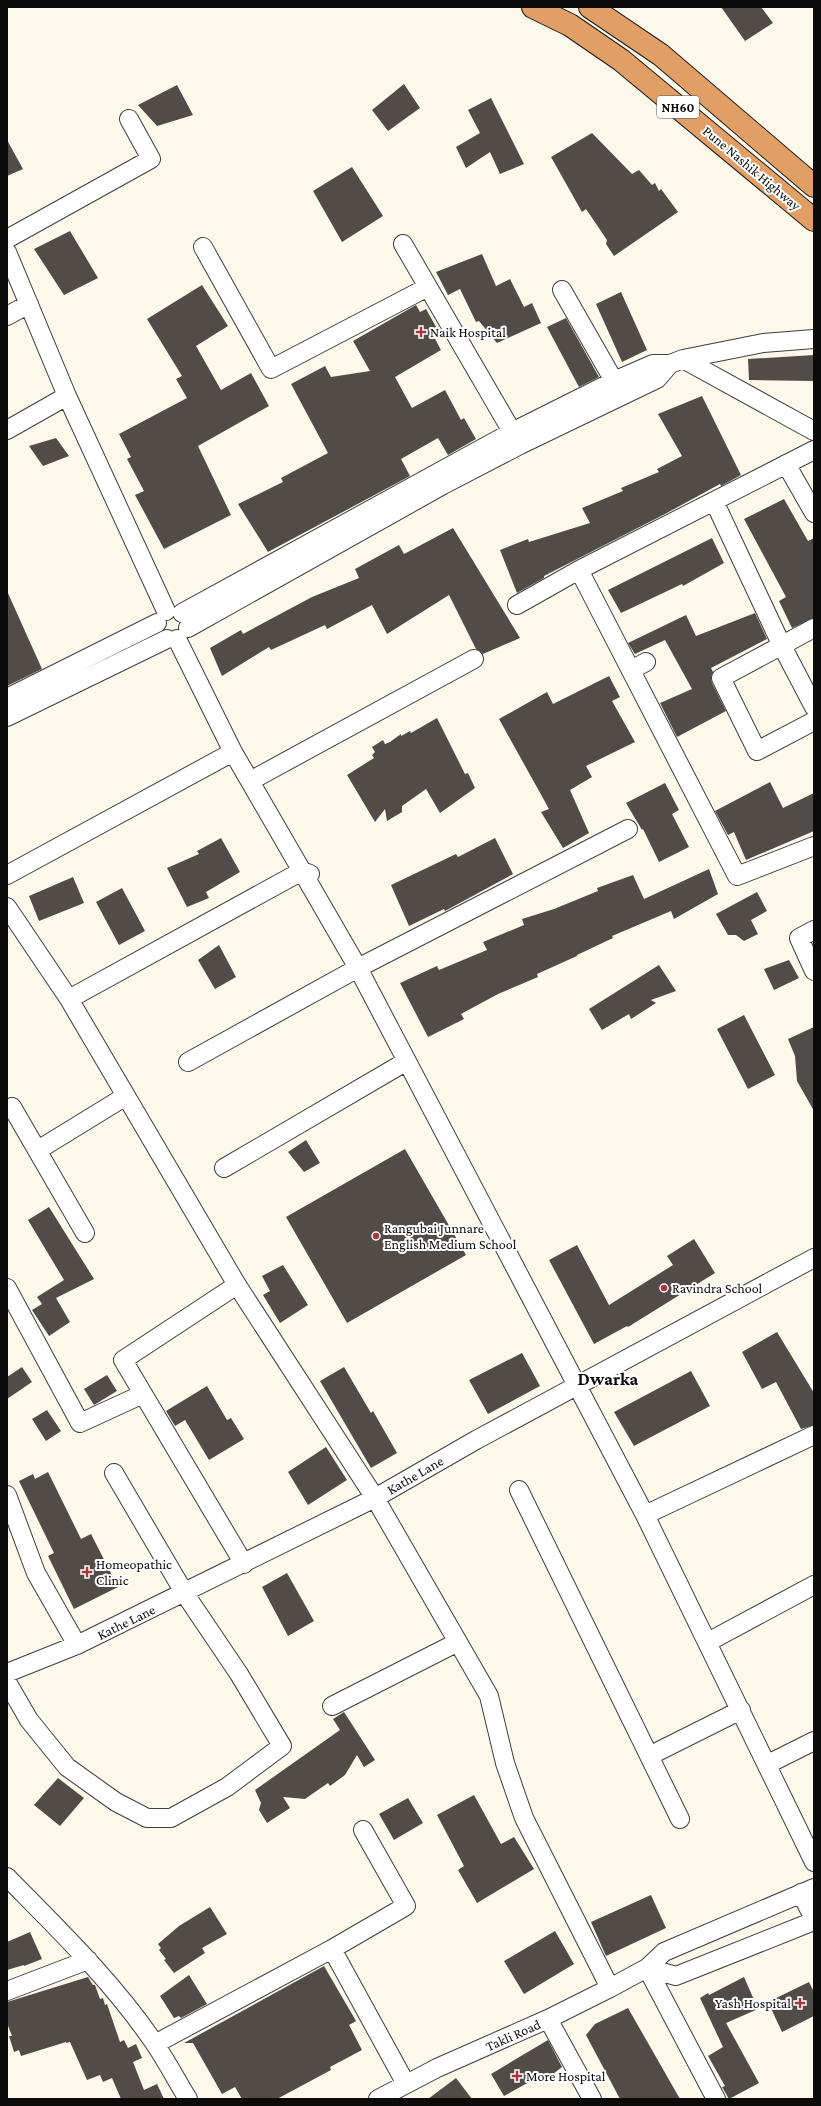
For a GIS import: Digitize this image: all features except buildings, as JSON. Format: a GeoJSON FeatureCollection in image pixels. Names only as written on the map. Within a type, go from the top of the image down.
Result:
{"type":"FeatureCollection","features":[{"type":"Feature","properties":{"kind":"highway","name":"Pune Nashik Highway"},"geometry":{"type":"LineString","coordinates":[[533,7],[570,25],[621,60],[814,220]]}},
{"type":"Feature","properties":{"kind":"highway","name":"NH60"},"geometry":{"type":"LineString","coordinates":[[590,7],[661,55],[814,186]]}},
{"type":"Feature","properties":{"kind":"street"},"geometry":{"type":"LineString","coordinates":[[7,239],[151,159],[129,119]]}},
{"type":"Feature","properties":{"kind":"street"},"geometry":{"type":"LineString","coordinates":[[403,244],[516,438]]}},
{"type":"Feature","properties":{"kind":"street"},"geometry":{"type":"LineString","coordinates":[[202,247],[271,368],[428,287]]}},
{"type":"Feature","properties":{"kind":"street"},"geometry":{"type":"LineString","coordinates":[[7,252],[67,396],[233,752],[306,872],[578,1386],[645,1515],[708,1642],[814,1862]]}},
{"type":"Feature","properties":{"kind":"street"},"geometry":{"type":"LineString","coordinates":[[562,290],[614,381]]}},
{"type":"Feature","properties":{"kind":"street"},"geometry":{"type":"LineString","coordinates":[[7,316],[29,304]]}},
{"type":"Feature","properties":{"kind":"street"},"geometry":{"type":"LineString","coordinates":[[7,717],[516,438],[614,381],[654,364],[677,362],[763,343],[814,339]]}},
{"type":"Feature","properties":{"kind":"street"},"geometry":{"type":"LineString","coordinates":[[516,438],[657,379],[677,362]]}},
{"type":"Feature","properties":{"kind":"street"},"geometry":{"type":"LineString","coordinates":[[677,362],[814,431]]}},
{"type":"Feature","properties":{"kind":"street"},"geometry":{"type":"LineString","coordinates":[[7,430],[67,396]]}},
{"type":"Feature","properties":{"kind":"street"},"geometry":{"type":"LineString","coordinates":[[517,605],[579,570],[814,450]]}},
{"type":"Feature","properties":{"kind":"street"},"geometry":{"type":"LineString","coordinates":[[786,464],[814,513]]}},
{"type":"Feature","properties":{"kind":"street"},"geometry":{"type":"LineString","coordinates":[[714,501],[782,646],[814,707]]}},
{"type":"Feature","properties":{"kind":"street"},"geometry":{"type":"LineString","coordinates":[[579,570],[638,666],[737,876],[814,846]]}},
{"type":"Feature","properties":{"kind":"street"},"geometry":{"type":"LineString","coordinates":[[7,698],[173,625]]}},
{"type":"Feature","properties":{"kind":"street"},"geometry":{"type":"LineString","coordinates":[[814,628],[720,678],[757,751],[814,721]]}},
{"type":"Feature","properties":{"kind":"street"},"geometry":{"type":"LineString","coordinates":[[250,781],[474,659]]}},
{"type":"Feature","properties":{"kind":"street"},"geometry":{"type":"LineString","coordinates":[[7,876],[233,752]]}},
{"type":"Feature","properties":{"kind":"street"},"geometry":{"type":"LineString","coordinates":[[188,1062],[358,968],[628,829]]}},
{"type":"Feature","properties":{"kind":"street"},"geometry":{"type":"LineString","coordinates":[[69,999],[306,872]]}},
{"type":"Feature","properties":{"kind":"street"},"geometry":{"type":"LineString","coordinates":[[7,907],[69,999],[237,1284],[375,1498],[489,1696],[505,1763],[524,1818],[610,1988]]}},
{"type":"Feature","properties":{"kind":"street"},"geometry":{"type":"LineString","coordinates":[[814,930],[799,938],[814,970]]}},
{"type":"Feature","properties":{"kind":"street"},"geometry":{"type":"LineString","coordinates":[[224,1168],[407,1061]]}},
{"type":"Feature","properties":{"kind":"street"},"geometry":{"type":"LineString","coordinates":[[38,1150],[126,1096]]}},
{"type":"Feature","properties":{"kind":"street"},"geometry":{"type":"LineString","coordinates":[[12,1107],[85,1233]]}},
{"type":"Feature","properties":{"kind":"street","name":"Kathe Lane"},"geometry":{"type":"LineString","coordinates":[[7,1673],[77,1645],[185,1594],[375,1498],[476,1440],[814,1258]]}},
{"type":"Feature","properties":{"kind":"street"},"geometry":{"type":"LineString","coordinates":[[237,1284],[123,1360],[244,1564]]}},
{"type":"Feature","properties":{"kind":"street"},"geometry":{"type":"LineString","coordinates":[[7,1288],[80,1423],[143,1394]]}},
{"type":"Feature","properties":{"kind":"street"},"geometry":{"type":"LineString","coordinates":[[645,1515],[814,1435]]}},
{"type":"Feature","properties":{"kind":"street"},"geometry":{"type":"LineString","coordinates":[[7,1682],[29,1720],[67,1767],[116,1802],[147,1818],[171,1818],[227,1787],[282,1746],[239,1674],[185,1594],[114,1473]]}},
{"type":"Feature","properties":{"kind":"street"},"geometry":{"type":"LineString","coordinates":[[519,1490],[680,1819]]}},
{"type":"Feature","properties":{"kind":"street"},"geometry":{"type":"LineString","coordinates":[[7,1495],[36,1573],[77,1645]]}},
{"type":"Feature","properties":{"kind":"street"},"geometry":{"type":"LineString","coordinates":[[708,1642],[814,1585]]}},
{"type":"Feature","properties":{"kind":"street"},"geometry":{"type":"LineString","coordinates":[[332,1706],[458,1642]]}},
{"type":"Feature","properties":{"kind":"street"},"geometry":{"type":"LineString","coordinates":[[649,1756],[741,1710]]}},
{"type":"Feature","properties":{"kind":"street"},"geometry":{"type":"LineString","coordinates":[[768,1764],[814,1741]]}},
{"type":"Feature","properties":{"kind":"street"},"geometry":{"type":"LineString","coordinates":[[155,2044],[406,1906],[363,1830]]}},
{"type":"Feature","properties":{"kind":"street"},"geometry":{"type":"LineString","coordinates":[[7,1877],[88,1960],[155,2044],[188,2099]]}},
{"type":"Feature","properties":{"kind":"street"},"geometry":{"type":"LineString","coordinates":[[647,1968],[676,1976],[814,1920],[808,1891]]}},
{"type":"Feature","properties":{"kind":"street","name":"Takli Road"},"geometry":{"type":"LineString","coordinates":[[378,2099],[437,2068],[548,2019],[610,1988],[647,1968],[664,1952],[808,1891]]}},
{"type":"Feature","properties":{"kind":"street"},"geometry":{"type":"LineString","coordinates":[[332,1948],[406,2084]]}},
{"type":"Feature","properties":{"kind":"street"},"geometry":{"type":"LineString","coordinates":[[7,1991],[88,1960]]}},
{"type":"Feature","properties":{"kind":"street"},"geometry":{"type":"LineString","coordinates":[[647,1968],[716,2099]]}},
{"type":"Feature","properties":{"kind":"street"},"geometry":{"type":"LineString","coordinates":[[548,2019],[592,2099]]}},
{"type":"Feature","properties":{"kind":"place","name":"Naik Hospital"},"geometry":{"type":"Point","coordinates":[421,332]}},
{"type":"Feature","properties":{"kind":"place","name":"Rangubai Junnare English Medium School"},"geometry":{"type":"Point","coordinates":[376,1236]}},
{"type":"Feature","properties":{"kind":"place","name":"Ravindra School"},"geometry":{"type":"Point","coordinates":[664,1288]}},
{"type":"Feature","properties":{"kind":"place","name":"Homeopathic Clinic"},"geometry":{"type":"Point","coordinates":[87,1572]}},
{"type":"Feature","properties":{"kind":"place","name":"Yash Hospital"},"geometry":{"type":"Point","coordinates":[800,2003]}},
{"type":"Feature","properties":{"kind":"place","name":"More Hospital"},"geometry":{"type":"Point","coordinates":[517,2076]}},
{"type":"Feature","properties":{"kind":"district","name":"Dwarka"},"geometry":{"type":"Point","coordinates":[608,1379]}}]}
